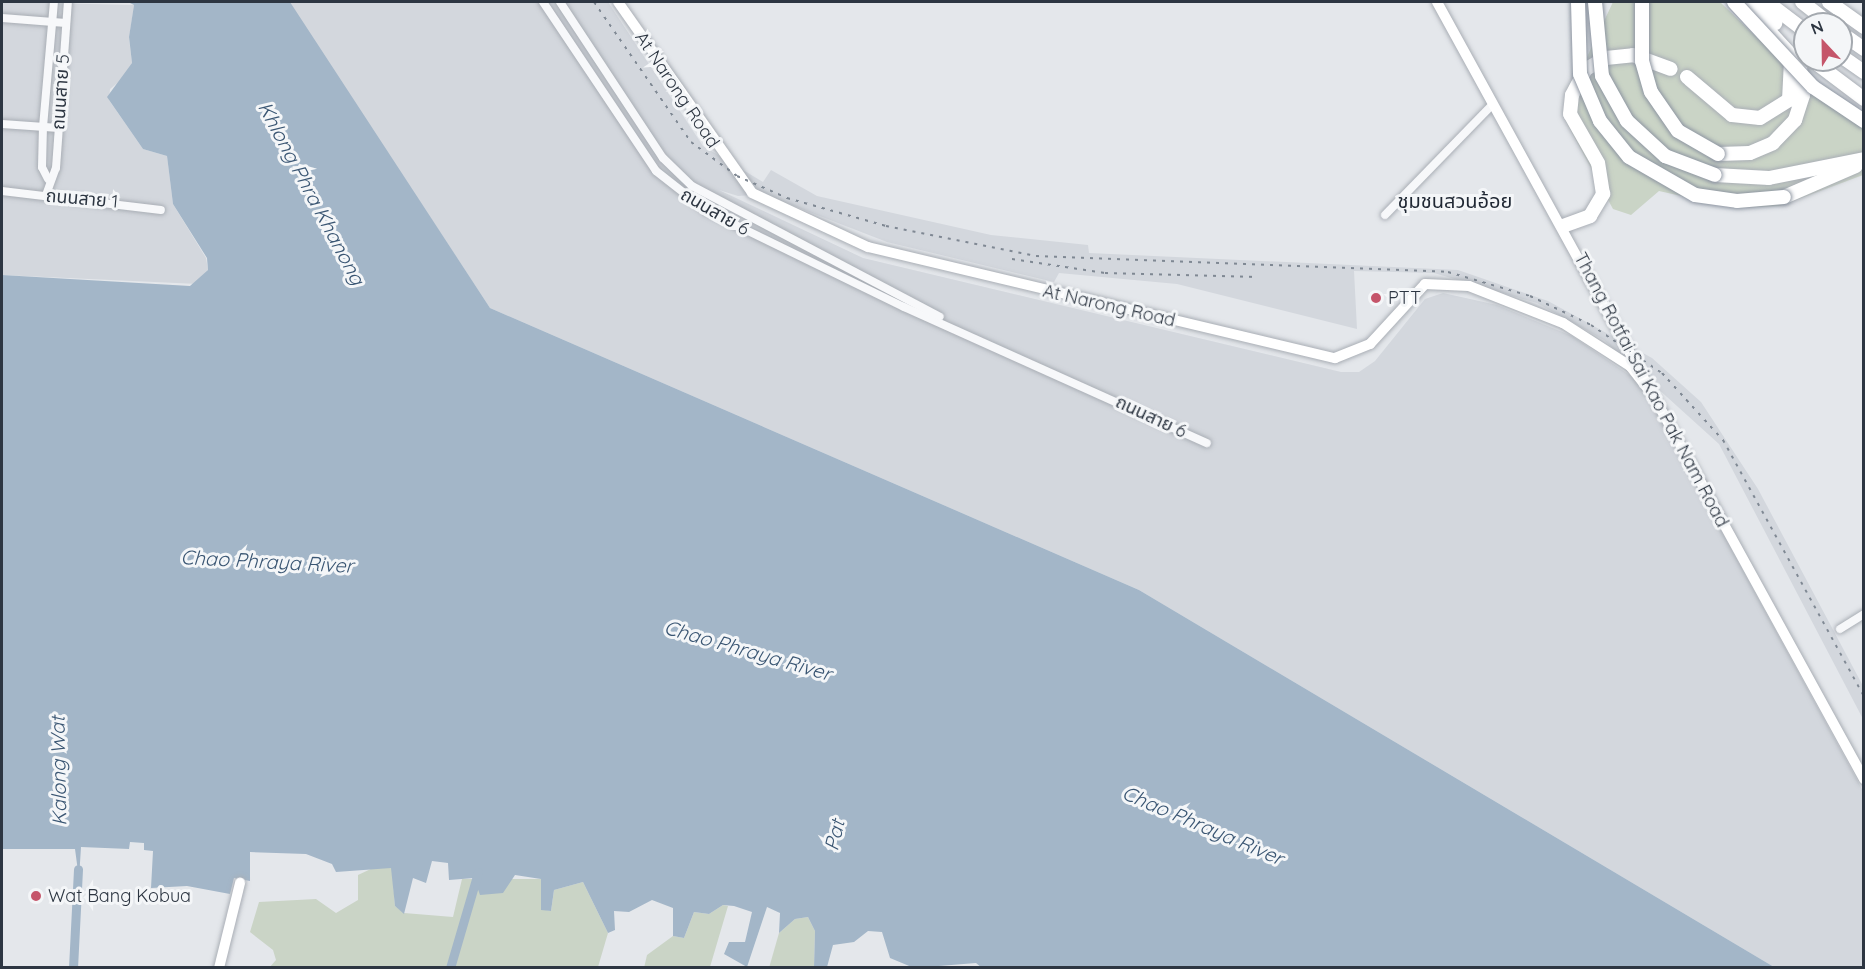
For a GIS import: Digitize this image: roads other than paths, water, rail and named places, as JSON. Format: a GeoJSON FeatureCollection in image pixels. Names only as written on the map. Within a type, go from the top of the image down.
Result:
{"type":"FeatureCollection","features":[{"type":"Feature","properties":{"kind":"highway"},"geometry":{"type":"LineString","coordinates":[[1578,2],[1581,74],[1596,113],[1629,157],[1657,178],[1695,195],[1760,201],[1806,190],[1863,160]]}},
{"type":"Feature","properties":{"kind":"highway"},"geometry":{"type":"LineString","coordinates":[[1595,2],[1602,76],[1627,121],[1665,156],[1715,175],[1769,177],[1863,160]]}},
{"type":"Feature","properties":{"kind":"highway"},"geometry":{"type":"LineString","coordinates":[[1642,2],[1642,62],[1651,92],[1678,131],[1718,154],[1763,149],[1795,120],[1805,81],[1787,47],[1742,2]]}},
{"type":"Feature","properties":{"kind":"highway"},"geometry":{"type":"LineString","coordinates":[[1734,2],[1813,87],[1863,121]]}},
{"type":"Feature","properties":{"kind":"highway"},"geometry":{"type":"LineString","coordinates":[[1757,2],[1793,41]]}},
{"type":"Feature","properties":{"kind":"highway"},"geometry":{"type":"LineString","coordinates":[[1767,2],[1793,22]]}},
{"type":"Feature","properties":{"kind":"highway"},"geometry":{"type":"LineString","coordinates":[[1802,2],[1815,12]]}},
{"type":"Feature","properties":{"kind":"highway"},"geometry":{"type":"LineString","coordinates":[[1829,2],[1863,27]]}},
{"type":"Feature","properties":{"kind":"highway"},"geometry":{"type":"LineString","coordinates":[[1687,77],[1732,115],[1760,118],[1782,108],[1793,92],[1787,47]]}},
{"type":"Feature","properties":{"kind":"highway"},"geometry":{"type":"LineString","coordinates":[[1563,226],[1590,216],[1603,194],[1598,163],[1570,114],[1572,95],[1586,69],[1606,58],[1633,55],[1671,69]]}},
{"type":"Feature","properties":{"kind":"highway"},"geometry":{"type":"LineString","coordinates":[[1828,72],[1863,99]]}},
{"type":"Feature","properties":{"kind":"street","name":"ถนนสาย 5"},"geometry":{"type":"LineString","coordinates":[[48,179],[42,167],[43,127],[54,2]]}},
{"type":"Feature","properties":{"kind":"street","name":"ถนนสาย 5"},"geometry":{"type":"LineString","coordinates":[[46,195],[48,179],[56,168],[68,2]]}},
{"type":"Feature","properties":{"kind":"street","name":"ถนนสาย 6"},"geometry":{"type":"LineString","coordinates":[[543,2],[656,171],[675,189],[818,267],[965,330],[1207,443]]}},
{"type":"Feature","properties":{"kind":"street","name":"ถนนสาย 6"},"geometry":{"type":"LineString","coordinates":[[560,2],[663,158],[692,186],[965,330]]}},
{"type":"Feature","properties":{"kind":"street","name":"At Narong Road"},"geometry":{"type":"LineString","coordinates":[[618,2],[752,193],[868,247],[1335,358],[1370,344],[1425,284],[1469,286],[1570,328],[1630,366],[1650,392]]}},
{"type":"Feature","properties":{"kind":"street","name":"Thang Rotfai Sai Kao Pak Nam Road"},"geometry":{"type":"LineString","coordinates":[[1437,2],[1492,105],[1563,226],[1650,392],[1863,779]]}},
{"type":"Feature","properties":{"kind":"street"},"geometry":{"type":"LineString","coordinates":[[2,18],[66,23]]}},
{"type":"Feature","properties":{"kind":"street"},"geometry":{"type":"LineString","coordinates":[[1385,215],[1492,105]]}},
{"type":"Feature","properties":{"kind":"street"},"geometry":{"type":"LineString","coordinates":[[2,124],[59,128]]}},
{"type":"Feature","properties":{"kind":"street","name":"ถนนสาย 1"},"geometry":{"type":"LineString","coordinates":[[2,191],[161,210]]}},
{"type":"Feature","properties":{"kind":"street"},"geometry":{"type":"LineString","coordinates":[[1840,629],[1863,614]]}},
{"type":"Feature","properties":{"kind":"street"},"geometry":{"type":"LineString","coordinates":[[219,968],[240,883]]}},
{"type":"Feature","properties":{"kind":"water"},"geometry":{"type":"Polygon","coordinates":[[[128,2],[290,2],[490,308],[1139,590],[1774,967],[982,968],[976,963],[914,968],[890,958],[882,932],[868,931],[854,942],[833,945],[827,967],[814,967],[815,931],[808,917],[795,919],[779,933],[780,913],[767,907],[747,967],[724,954],[729,942],[745,942],[752,912],[723,905],[709,914],[694,912],[684,938],[673,936],[673,908],[652,900],[629,912],[614,911],[615,930],[608,933],[583,882],[554,890],[551,911],[541,910],[541,879],[515,875],[503,893],[480,895],[474,878],[449,880],[448,863],[432,861],[426,883],[413,878],[404,914],[395,906],[391,868],[336,872],[332,864],[306,854],[250,852],[250,881],[234,878],[230,894],[187,886],[151,888],[153,851],[144,850],[144,843],[130,842],[129,849],[81,847],[79,879],[75,849],[2,849],[2,275],[190,286],[208,270],[207,258],[173,204],[167,156],[143,149],[107,97],[132,63],[129,37],[134,5],[128,2]]]}},
{"type":"Feature","properties":{"kind":"waterway","name":"Kalong Wat"},"geometry":{"type":"LineString","coordinates":[[73,968],[78,869]]}},
{"type":"Feature","properties":{"kind":"waterway"},"geometry":{"type":"LineString","coordinates":[[450,968],[478,872]]}},
{"type":"Feature","properties":{"kind":"railway"},"geometry":{"type":"LineString","coordinates":[[594,2],[691,142],[737,176],[787,198],[886,226],[1036,256],[1448,272],[1530,296],[1591,325],[1662,373],[1723,440],[1864,696]]}},
{"type":"Feature","properties":{"kind":"railway"},"geometry":{"type":"LineString","coordinates":[[1012,259],[1105,273],[1258,277]]}},
{"type":"Feature","properties":{"kind":"place","name":"PTT"},"geometry":{"type":"Point","coordinates":[1376,298]}},
{"type":"Feature","properties":{"kind":"place","name":"Wat Bang Kobua"},"geometry":{"type":"Point","coordinates":[36,896]}},
{"type":"Feature","properties":{"kind":"district","name":"ชุมชนสวนอ้อย"},"geometry":{"type":"Point","coordinates":[1455,200]}},
{"type":"Feature","properties":{"kind":"water label","name":"Khlong Phra Khanong"},"geometry":{"type":"Point","coordinates":[312,193]}},
{"type":"Feature","properties":{"kind":"water label","name":"Chao Phraya River"},"geometry":{"type":"Point","coordinates":[267,561]}},
{"type":"Feature","properties":{"kind":"water label","name":"Chao Phraya River"},"geometry":{"type":"Point","coordinates":[748,650]}},
{"type":"Feature","properties":{"kind":"water label","name":"Chao Phraya River"},"geometry":{"type":"Point","coordinates":[1203,825]}},
{"type":"Feature","properties":{"kind":"water label","name":"Pat"},"geometry":{"type":"Point","coordinates":[834,835]}}]}
